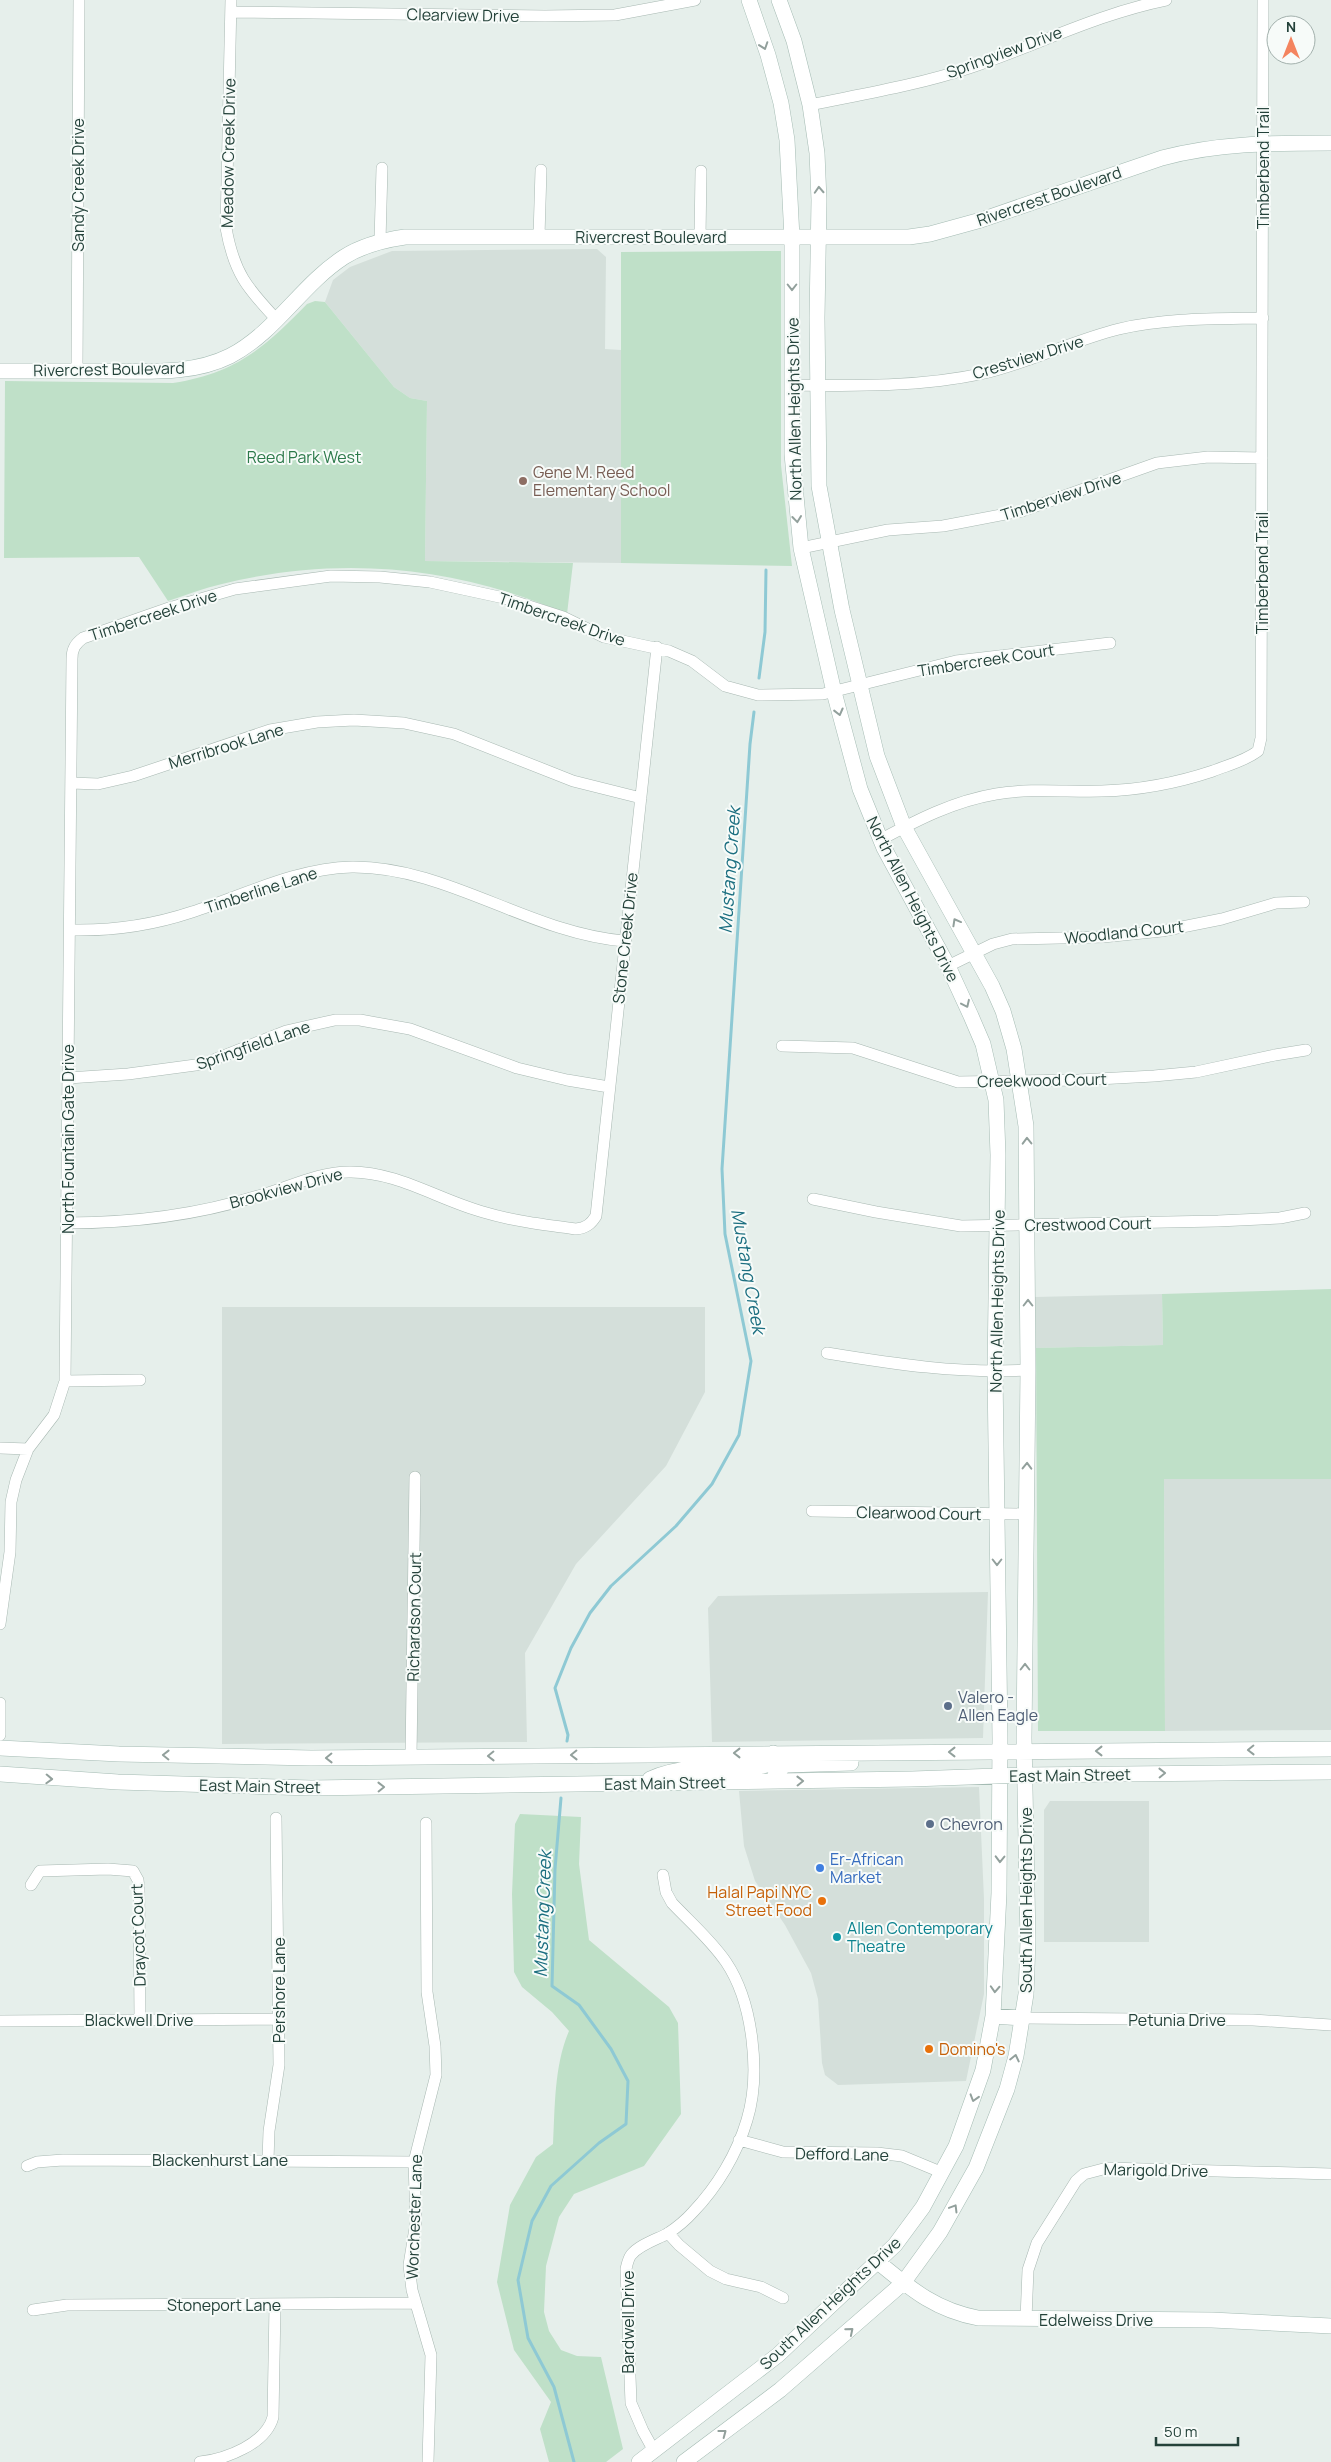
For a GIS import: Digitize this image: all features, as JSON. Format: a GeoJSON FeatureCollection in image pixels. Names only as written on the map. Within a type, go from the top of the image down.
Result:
{"type":"FeatureCollection","features":[{"type":"Feature","properties":{"kind":"main road","name":"North Allen Heights Drive"},"geometry":{"type":"LineString","coordinates":[[749,0],[768,55],[780,103],[790,177],[792,238],[792,472],[801,548],[834,692],[860,789],[880,840],[948,966],[983,1044],[993,1082],[998,1121],[999,1225],[995,1372],[1000,1776]]}},
{"type":"Feature","properties":{"kind":"main road","name":"North Allen Heights Drive"},"geometry":{"type":"LineString","coordinates":[[779,0],[794,41],[810,104],[817,153],[820,200],[817,385],[819,486],[829,543],[860,684],[877,756],[904,827],[1003,1011],[1021,1081],[1026,1126],[1028,1370],[1025,1775]]}},
{"type":"Feature","properties":{"kind":"main road","name":"Rivercrest Boulevard"},"geometry":{"type":"LineString","coordinates":[[0,371],[176,370],[206,365],[250,344],[329,268],[346,256],[380,241],[405,237],[909,237],[930,234],[981,220],[1162,158],[1213,147],[1263,143],[1331,143]]}},
{"type":"Feature","properties":{"kind":"main road","name":"East Main Street"},"geometry":{"type":"LineString","coordinates":[[0,1748],[119,1754],[310,1758],[1331,1749]]}},
{"type":"Feature","properties":{"kind":"main road"},"geometry":{"type":"LineString","coordinates":[[1300,1749],[1301,1772]]}},
{"type":"Feature","properties":{"kind":"main road"},"geometry":{"type":"LineString","coordinates":[[772,1781],[779,1769],[786,1765],[857,1762],[885,1752]]}},
{"type":"Feature","properties":{"kind":"main road"},"geometry":{"type":"LineString","coordinates":[[642,1783],[684,1768],[758,1767],[767,1765],[773,1753]]}},
{"type":"Feature","properties":{"kind":"main road","name":"East Main Street"},"geometry":{"type":"LineString","coordinates":[[0,1774],[109,1781],[311,1788],[1025,1775],[1331,1772]]}},
{"type":"Feature","properties":{"kind":"main road","name":"South Allen Heights Drive"},"geometry":{"type":"LineString","coordinates":[[684,2462],[780,2390],[903,2283],[940,2232],[976,2168],[1007,2089],[1026,1994],[1028,1941],[1025,1775]]}},
{"type":"Feature","properties":{"kind":"main road","name":"South Allen Heights Drive"},"geometry":{"type":"LineString","coordinates":[[638,2462],[657,2456],[778,2355],[878,2262],[895,2245],[943,2173],[969,2114],[983,2070],[993,2016],[999,1893],[1000,1776]]}},
{"type":"Feature","properties":{"kind":"main road"},"geometry":{"type":"LineString","coordinates":[[993,2016],[1022,2018]]}},
{"type":"Feature","properties":{"kind":"main road","name":"Edelweiss Drive"},"geometry":{"type":"LineString","coordinates":[[878,2262],[903,2283],[940,2308],[978,2318],[1212,2320],[1331,2326]]}},
{"type":"Feature","properties":{"kind":"street","name":"Sandy Creek Drive"},"geometry":{"type":"LineString","coordinates":[[77,370],[79,0]]}},
{"type":"Feature","properties":{"kind":"street","name":"Clearview Drive"},"geometry":{"type":"LineString","coordinates":[[231,6],[545,16],[614,15],[695,0]]}},
{"type":"Feature","properties":{"kind":"street","name":"Springview Drive"},"geometry":{"type":"LineString","coordinates":[[810,104],[868,93],[968,68],[1069,29],[1126,10],[1166,0]]}},
{"type":"Feature","properties":{"kind":"street","name":"Timberbend Trail"},"geometry":{"type":"LineString","coordinates":[[880,840],[948,807],[996,794],[1035,791],[1129,790],[1178,783],[1239,762],[1258,751],[1261,738],[1264,0]]}},
{"type":"Feature","properties":{"kind":"street","name":"Meadow Creek Drive"},"geometry":{"type":"LineString","coordinates":[[231,6],[226,228],[231,256],[240,275],[252,292],[277,320]]}},
{"type":"Feature","properties":{"kind":"street"},"geometry":{"type":"LineString","coordinates":[[380,241],[382,168]]}},
{"type":"Feature","properties":{"kind":"street"},"geometry":{"type":"LineString","coordinates":[[539,236],[541,170]]}},
{"type":"Feature","properties":{"kind":"street"},"geometry":{"type":"LineString","coordinates":[[700,237],[701,170]]}},
{"type":"Feature","properties":{"kind":"street","name":"Crestview Drive"},"geometry":{"type":"LineString","coordinates":[[792,385],[912,384],[951,379],[987,372],[1118,330],[1156,322],[1179,319],[1262,318]]}},
{"type":"Feature","properties":{"kind":"street","name":"Timberview Drive"},"geometry":{"type":"LineString","coordinates":[[801,548],[888,530],[943,526],[1022,511],[1157,463],[1208,457],[1262,458]]}},
{"type":"Feature","properties":{"kind":"street","name":"Timbercreek Drive"},"geometry":{"type":"LineString","coordinates":[[78,642],[83,638],[169,608],[235,589],[330,576],[370,576],[430,582],[504,598],[563,617],[604,637],[657,647],[692,662],[725,686],[742,692],[786,696],[834,692]]}},
{"type":"Feature","properties":{"kind":"street","name":"North Fountain Gate Drive"},"geometry":{"type":"LineString","coordinates":[[0,1624],[10,1552],[11,1502],[16,1480],[28,1449],[54,1415],[65,1382],[72,653],[78,642]]}},
{"type":"Feature","properties":{"kind":"street","name":"Timbercreek Court"},"geometry":{"type":"LineString","coordinates":[[834,692],[956,661],[1110,643]]}},
{"type":"Feature","properties":{"kind":"street","name":"Stone Creek Drive"},"geometry":{"type":"LineString","coordinates":[[588,1226],[596,1216],[657,647]]}},
{"type":"Feature","properties":{"kind":"street","name":"Merribrook Lane"},"geometry":{"type":"LineString","coordinates":[[71,783],[98,784],[133,776],[270,730],[317,722],[354,720],[404,724],[454,734],[573,781],[641,798]]}},
{"type":"Feature","properties":{"kind":"street","name":"Timberline Lane"},"geometry":{"type":"LineString","coordinates":[[70,930],[104,931],[130,927],[190,913],[304,873],[352,867],[378,868],[422,877],[545,924],[601,939],[624,941]]}},
{"type":"Feature","properties":{"kind":"street","name":"Woodland Court"},"geometry":{"type":"LineString","coordinates":[[948,966],[993,944],[1012,939],[1103,937],[1162,931],[1222,919],[1276,903],[1304,902]]}},
{"type":"Feature","properties":{"kind":"street","name":"Springfield Lane"},"geometry":{"type":"LineString","coordinates":[[68,1078],[128,1074],[203,1064],[286,1031],[327,1022],[360,1020],[410,1028],[517,1068],[567,1080],[609,1087]]}},
{"type":"Feature","properties":{"kind":"street","name":"Creekwood Court"},"geometry":{"type":"LineString","coordinates":[[782,1046],[853,1048],[958,1082],[1079,1080],[1196,1072],[1306,1050]]}},
{"type":"Feature","properties":{"kind":"street","name":"Brookview Drive"},"geometry":{"type":"LineString","coordinates":[[67,1223],[142,1220],[230,1204],[316,1177],[351,1172],[389,1178],[482,1212],[521,1221],[576,1229],[588,1226]]}},
{"type":"Feature","properties":{"kind":"street","name":"Crestwood Court"},"geometry":{"type":"LineString","coordinates":[[814,1199],[946,1224],[1027,1225],[1218,1221],[1280,1218],[1305,1213]]}},
{"type":"Feature","properties":{"kind":"street"},"geometry":{"type":"LineString","coordinates":[[827,1353],[917,1367],[995,1372],[1028,1370]]}},
{"type":"Feature","properties":{"kind":"street"},"geometry":{"type":"LineString","coordinates":[[65,1382],[140,1380]]}},
{"type":"Feature","properties":{"kind":"street"},"geometry":{"type":"LineString","coordinates":[[0,1448],[28,1449]]}},
{"type":"Feature","properties":{"kind":"street","name":"Richardson Court"},"geometry":{"type":"LineString","coordinates":[[411,1757],[415,1477]]}},
{"type":"Feature","properties":{"kind":"street","name":"Clearwood Court"},"geometry":{"type":"LineString","coordinates":[[812,1511],[1026,1514]]}},
{"type":"Feature","properties":{"kind":"street"},"geometry":{"type":"LineString","coordinates":[[0,1703],[0,1735]]}},
{"type":"Feature","properties":{"kind":"street","name":"Pershore Lane"},"geometry":{"type":"LineString","coordinates":[[268,2160],[269,2131],[279,2065],[276,1818]]}},
{"type":"Feature","properties":{"kind":"street","name":"Worchester Lane"},"geometry":{"type":"LineString","coordinates":[[426,1823],[427,1992],[435,2046],[436,2075],[414,2162],[416,2222],[409,2265],[415,2303],[431,2355],[428,2462]]}},
{"type":"Feature","properties":{"kind":"street","name":"Draycot Court"},"geometry":{"type":"LineString","coordinates":[[31,1885],[40,1871],[108,1869],[133,1871],[138,1880],[139,1889],[140,2020]]}},
{"type":"Feature","properties":{"kind":"street","name":"Bardwell Drive"},"geometry":{"type":"LineString","coordinates":[[657,2456],[630,2403],[626,2269],[630,2256],[637,2250],[668,2233],[693,2212],[715,2186],[739,2140],[747,2119],[753,2089],[752,2046],[748,2018],[740,1991],[726,1962],[672,1903],[666,1892],[663,1875]]}},
{"type":"Feature","properties":{"kind":"street","name":"Petunia Drive"},"geometry":{"type":"LineString","coordinates":[[1022,2018],[1253,2020],[1331,2025]]}},
{"type":"Feature","properties":{"kind":"street","name":"Blackwell Drive"},"geometry":{"type":"LineString","coordinates":[[0,2021],[278,2019]]}},
{"type":"Feature","properties":{"kind":"street","name":"Defford Lane"},"geometry":{"type":"LineString","coordinates":[[739,2140],[782,2152],[877,2153],[902,2156],[943,2173]]}},
{"type":"Feature","properties":{"kind":"street","name":"Blackenhurst Lane"},"geometry":{"type":"LineString","coordinates":[[27,2166],[37,2162],[63,2160],[414,2162]]}},
{"type":"Feature","properties":{"kind":"street","name":"Marigold Drive"},"geometry":{"type":"LineString","coordinates":[[1026,2319],[1028,2270],[1037,2243],[1067,2192],[1084,2174],[1107,2168],[1331,2174]]}},
{"type":"Feature","properties":{"kind":"street"},"geometry":{"type":"LineString","coordinates":[[668,2233],[679,2245],[710,2271],[726,2278],[761,2287],[783,2298]]}},
{"type":"Feature","properties":{"kind":"street","name":"Stoneport Lane"},"geometry":{"type":"LineString","coordinates":[[34,2310],[67,2305],[415,2303]]}},
{"type":"Feature","properties":{"kind":"street"},"geometry":{"type":"LineString","coordinates":[[200,2462],[218,2459],[236,2451],[260,2438],[271,2426],[273,2416],[275,2305]]}},
{"type":"Feature","properties":{"kind":"shaded area","name":"Gene M. Reed Elementary School"},"geometry":{"type":"Polygon","coordinates":[[[597,249],[606,257],[605,349],[621,350],[621,563],[425,561],[427,401],[410,398],[394,387],[325,302],[333,280],[350,267],[392,251],[597,249]]]}},
{"type":"Feature","properties":{"kind":"shaded area"},"geometry":{"type":"Polygon","coordinates":[[[1162,1294],[1163,1345],[1036,1348],[1035,1297],[1162,1294]]]}},
{"type":"Feature","properties":{"kind":"shaded area"},"geometry":{"type":"Polygon","coordinates":[[[222,1307],[705,1307],[705,1392],[666,1466],[576,1564],[525,1653],[527,1742],[222,1744],[222,1307]]]}},
{"type":"Feature","properties":{"kind":"shaded area"},"geometry":{"type":"Polygon","coordinates":[[[1164,1479],[1331,1479],[1331,1730],[1165,1731],[1164,1479]]]}},
{"type":"Feature","properties":{"kind":"shaded area"},"geometry":{"type":"Polygon","coordinates":[[[988,1592],[983,1738],[712,1742],[708,1608],[718,1596],[988,1592]]]}},
{"type":"Feature","properties":{"kind":"shaded area"},"geometry":{"type":"Polygon","coordinates":[[[979,1787],[984,1899],[984,1994],[966,2081],[838,2085],[825,2075],[822,2063],[818,1999],[811,1973],[785,1925],[755,1881],[744,1846],[739,1791],[979,1787]]]}},
{"type":"Feature","properties":{"kind":"shaded area"},"geometry":{"type":"Polygon","coordinates":[[[1050,1801],[1149,1801],[1149,1942],[1044,1942],[1044,1810],[1050,1801]]]}},
{"type":"Feature","properties":{"kind":"green space"},"geometry":{"type":"Polygon","coordinates":[[[781,251],[781,465],[792,566],[621,563],[621,252],[781,251]]]}},
{"type":"Feature","properties":{"kind":"green space","name":"Reed Park West"},"geometry":{"type":"Polygon","coordinates":[[[315,301],[325,302],[394,387],[410,398],[427,401],[425,561],[573,563],[567,614],[483,585],[397,570],[354,568],[266,575],[215,586],[168,601],[139,557],[4,558],[5,381],[173,383],[195,379],[214,373],[248,356],[277,333],[307,304],[315,301]]]}},
{"type":"Feature","properties":{"kind":"green space"},"geometry":{"type":"Polygon","coordinates":[[[1331,1289],[1331,1479],[1164,1479],[1165,1731],[1038,1731],[1036,1348],[1163,1345],[1162,1294],[1331,1289]]]}},
{"type":"Feature","properties":{"kind":"green space"},"geometry":{"type":"Polygon","coordinates":[[[520,1814],[581,1817],[579,1864],[589,1940],[669,2007],[678,2023],[681,2114],[644,2166],[574,2194],[559,2217],[546,2266],[544,2312],[549,2331],[561,2350],[577,2356],[601,2357],[623,2449],[606,2462],[549,2462],[540,2429],[551,2402],[514,2350],[497,2282],[510,2205],[536,2157],[553,2144],[558,2072],[560,2058],[569,2031],[552,2012],[522,1987],[514,1972],[512,1894],[515,1824],[520,1814]]]}},
{"type":"Feature","properties":{"kind":"waterway","name":"Mustang Creek"},"geometry":{"type":"LineString","coordinates":[[759,678],[765,632],[766,570]]}},
{"type":"Feature","properties":{"kind":"waterway","name":"Mustang Creek"},"geometry":{"type":"LineString","coordinates":[[567,1741],[568,1735],[555,1688],[571,1648],[590,1613],[611,1586],[676,1526],[712,1484],[739,1435],[751,1361],[725,1234],[722,1169],[750,744],[754,712]]}},
{"type":"Feature","properties":{"kind":"waterway","name":"Mustang Creek"},"geometry":{"type":"LineString","coordinates":[[561,1798],[555,1869],[552,1986],[579,2005],[611,2049],[628,2081],[626,2124],[599,2143],[551,2186],[532,2221],[518,2280],[528,2338],[554,2387],[574,2462]]}},
{"type":"Feature","properties":{"kind":"place","name":"Gene M. Reed Elementary School"},"geometry":{"type":"Point","coordinates":[523,481]}},
{"type":"Feature","properties":{"kind":"place","name":"Valero - Allen Eagle"},"geometry":{"type":"Point","coordinates":[948,1706]}},
{"type":"Feature","properties":{"kind":"place","name":"Chevron"},"geometry":{"type":"Point","coordinates":[930,1824]}},
{"type":"Feature","properties":{"kind":"place","name":"Er-African Market"},"geometry":{"type":"Point","coordinates":[820,1868]}},
{"type":"Feature","properties":{"kind":"place","name":"Halal Papi NYC Street Food"},"geometry":{"type":"Point","coordinates":[822,1901]}},
{"type":"Feature","properties":{"kind":"place","name":"Allen Contemporary Theatre"},"geometry":{"type":"Point","coordinates":[837,1937]}},
{"type":"Feature","properties":{"kind":"place","name":"Domino's"},"geometry":{"type":"Point","coordinates":[929,2049]}}]}
